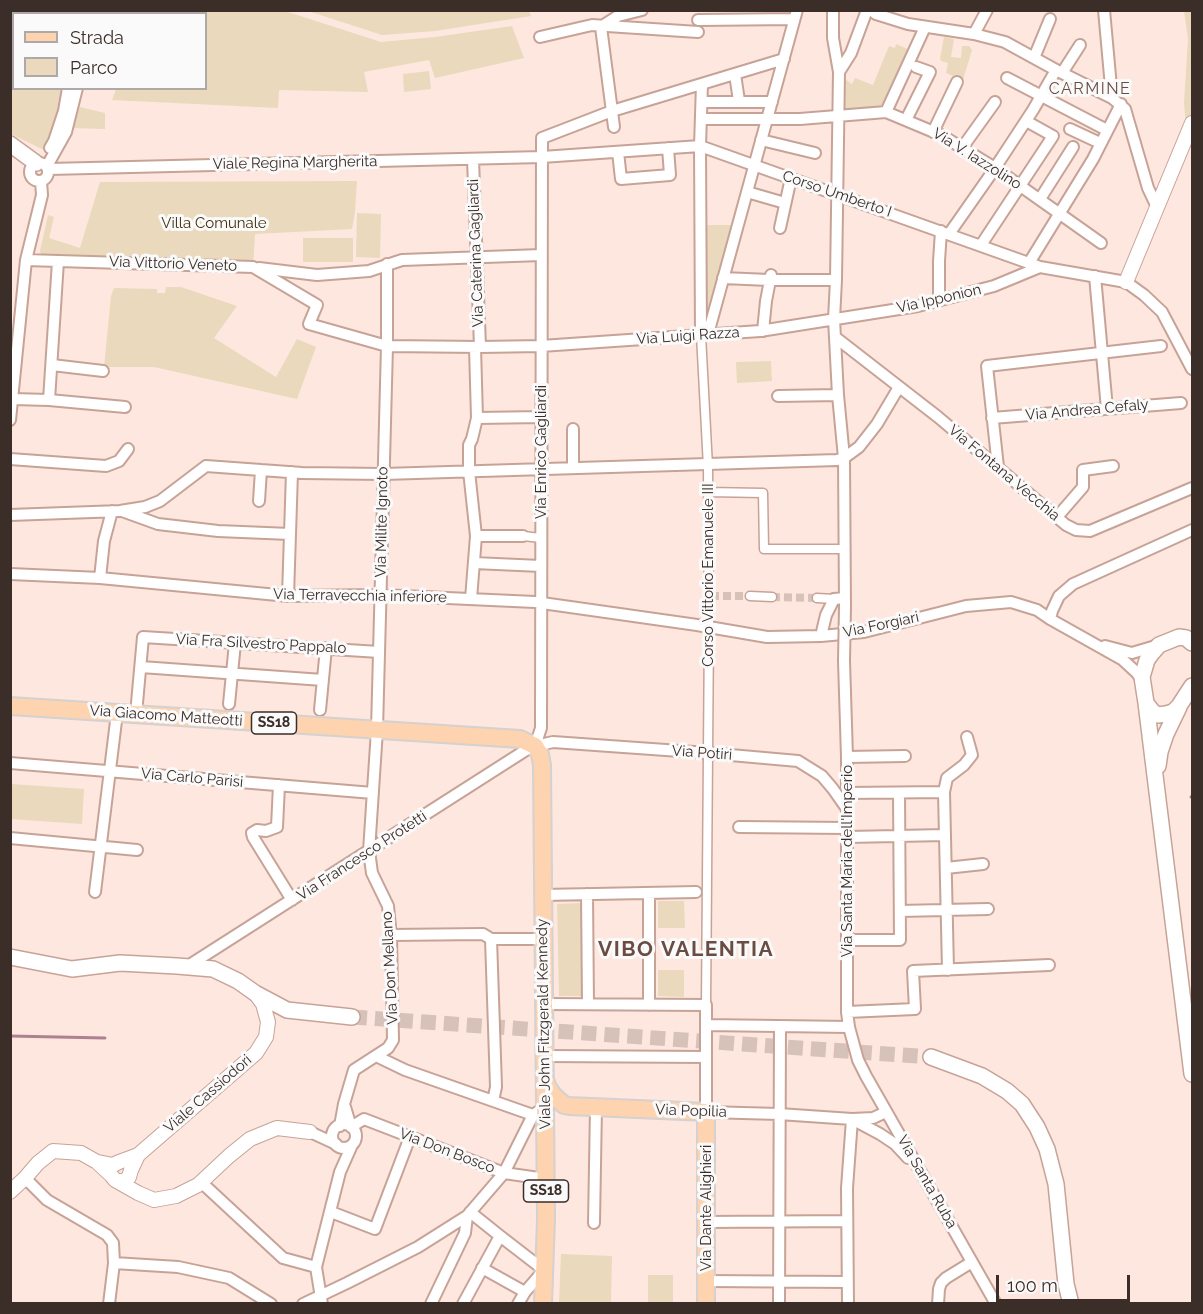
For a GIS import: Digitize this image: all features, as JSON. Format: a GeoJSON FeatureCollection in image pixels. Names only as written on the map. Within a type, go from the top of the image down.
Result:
{"type":"FeatureCollection","features":[{"type":"Feature","properties":{"kind":"main road"},"geometry":{"type":"LineString","coordinates":[[10,144],[41,166]]}},
{"type":"Feature","properties":{"kind":"main road"},"geometry":{"type":"LineString","coordinates":[[10,154],[41,166]]}},
{"type":"Feature","properties":{"kind":"main road"},"geometry":{"type":"LineString","coordinates":[[1192,629],[1186,640],[1160,645],[1147,660],[1142,677],[1192,1074]]}},
{"type":"Feature","properties":{"kind":"main road"},"geometry":{"type":"LineString","coordinates":[[1156,784],[1160,752],[1166,734],[1179,706],[1192,686]]}},
{"type":"Feature","properties":{"kind":"main road"},"geometry":{"type":"LineString","coordinates":[[1146,703],[1158,715],[1173,712],[1179,706]]}},
{"type":"Feature","properties":{"kind":"main road","name":"Via Giacomo Matteotti"},"geometry":{"type":"LineString","coordinates":[[10,706],[520,739],[535,746]]}},
{"type":"Feature","properties":{"kind":"main road","name":"Viale John Fitzgerald Kennedy"},"geometry":{"type":"LineString","coordinates":[[535,746],[540,754],[542,765],[545,1078],[539,1112],[545,1129],[543,1304]]}},
{"type":"Feature","properties":{"kind":"main road"},"geometry":{"type":"LineString","coordinates":[[10,957],[72,969],[120,963],[213,969],[287,1010],[352,1017]]}},
{"type":"Feature","properties":{"kind":"main road"},"geometry":{"type":"LineString","coordinates":[[931,1057],[982,1076],[1007,1091],[1022,1104],[1037,1127],[1047,1149],[1056,1184],[1066,1284],[1071,1304]]}},
{"type":"Feature","properties":{"kind":"main road"},"geometry":{"type":"LineString","coordinates":[[545,1078],[553,1095],[566,1106]]}},
{"type":"Feature","properties":{"kind":"main road","name":"Via Popilia"},"geometry":{"type":"LineString","coordinates":[[566,1106],[706,1112]]}},
{"type":"Feature","properties":{"kind":"main road","name":"Via Dante Alighieri"},"geometry":{"type":"LineString","coordinates":[[706,1112],[706,1304]]}},
{"type":"Feature","properties":{"kind":"street"},"geometry":{"type":"LineString","coordinates":[[601,27],[618,16],[642,10]]}},
{"type":"Feature","properties":{"kind":"street","name":"Via Santa Maria dell'Imperio"},"geometry":{"type":"LineString","coordinates":[[833,10],[833,38],[839,72],[834,319],[844,458],[841,601],[847,757],[848,1012],[849,1027],[858,1060]]}},
{"type":"Feature","properties":{"kind":"street"},"geometry":{"type":"LineString","coordinates":[[974,34],[987,10]]}},
{"type":"Feature","properties":{"kind":"street"},"geometry":{"type":"LineString","coordinates":[[1035,265],[1060,213],[1093,159],[1116,101],[1104,10]]}},
{"type":"Feature","properties":{"kind":"street"},"geometry":{"type":"LineString","coordinates":[[839,72],[873,11],[908,24],[974,34],[1005,42],[1116,101],[1125,109],[1148,188],[1157,207]]}},
{"type":"Feature","properties":{"kind":"street"},"geometry":{"type":"LineString","coordinates":[[698,20],[796,15],[723,278],[705,334]]}},
{"type":"Feature","properties":{"kind":"street"},"geometry":{"type":"LineString","coordinates":[[1034,58],[1050,20]]}},
{"type":"Feature","properties":{"kind":"street"},"geometry":{"type":"LineString","coordinates":[[540,37],[592,26],[699,32]]}},
{"type":"Feature","properties":{"kind":"street"},"geometry":{"type":"LineString","coordinates":[[601,27],[614,127]]}},
{"type":"Feature","properties":{"kind":"street"},"geometry":{"type":"LineString","coordinates":[[886,112],[925,27]]}},
{"type":"Feature","properties":{"kind":"street"},"geometry":{"type":"LineString","coordinates":[[939,301],[939,261],[945,233],[995,168],[1041,96],[1080,45]]}},
{"type":"Feature","properties":{"kind":"street"},"geometry":{"type":"LineString","coordinates":[[612,111],[784,59]]}},
{"type":"Feature","properties":{"kind":"street"},"geometry":{"type":"LineString","coordinates":[[906,120],[930,72],[916,67]]}},
{"type":"Feature","properties":{"kind":"street"},"geometry":{"type":"LineString","coordinates":[[735,74],[739,101]]}},
{"type":"Feature","properties":{"kind":"street"},"geometry":{"type":"LineString","coordinates":[[1006,78],[1102,128]]}},
{"type":"Feature","properties":{"kind":"street"},"geometry":{"type":"LineString","coordinates":[[933,132],[957,82]]}},
{"type":"Feature","properties":{"kind":"street","name":"Corso Vittorio Emanuele III"},"geometry":{"type":"LineString","coordinates":[[702,84],[700,146],[709,596],[708,753],[702,892],[706,1005]]}},
{"type":"Feature","properties":{"kind":"street"},"geometry":{"type":"LineString","coordinates":[[41,166],[54,141],[64,111],[68,90]]}},
{"type":"Feature","properties":{"kind":"street"},"geometry":{"type":"LineString","coordinates":[[41,181],[33,178],[66,132],[76,90]]}},
{"type":"Feature","properties":{"kind":"street"},"geometry":{"type":"LineString","coordinates":[[702,102],[772,102]]}},
{"type":"Feature","properties":{"kind":"street"},"geometry":{"type":"LineString","coordinates":[[962,148],[995,102]]}},
{"type":"Feature","properties":{"kind":"street","name":"Via Enrico Gagliardi"},"geometry":{"type":"LineString","coordinates":[[535,746],[541,728],[542,138],[612,111]]}},
{"type":"Feature","properties":{"kind":"street","name":"Via V. Iazzolino"},"geometry":{"type":"LineString","coordinates":[[702,119],[767,119],[886,112],[933,132],[995,168],[1101,243]]}},
{"type":"Feature","properties":{"kind":"street"},"geometry":{"type":"LineString","coordinates":[[981,245],[1053,136],[1026,121]]}},
{"type":"Feature","properties":{"kind":"street"},"geometry":{"type":"LineString","coordinates":[[1192,123],[1126,282],[1162,312],[1192,369]]}},
{"type":"Feature","properties":{"kind":"street"},"geometry":{"type":"LineString","coordinates":[[1070,129],[1100,143]]}},
{"type":"Feature","properties":{"kind":"street"},"geometry":{"type":"LineString","coordinates":[[761,140],[815,153]]}},
{"type":"Feature","properties":{"kind":"street","name":"Corso Umberto I"},"geometry":{"type":"LineString","coordinates":[[542,157],[700,146],[1035,265],[1126,282]]}},
{"type":"Feature","properties":{"kind":"street"},"geometry":{"type":"LineString","coordinates":[[1040,199],[1073,147]]}},
{"type":"Feature","properties":{"kind":"street"},"geometry":{"type":"LineString","coordinates":[[618,152],[621,179],[669,175],[668,148]]}},
{"type":"Feature","properties":{"kind":"street","name":"Viale Regina Margherita"},"geometry":{"type":"LineString","coordinates":[[41,166],[542,157]]}},
{"type":"Feature","properties":{"kind":"street","name":"Via Caterina Gagliardi"},"geometry":{"type":"LineString","coordinates":[[471,599],[476,536],[469,471],[469,445],[477,418],[478,347],[473,159]]}},
{"type":"Feature","properties":{"kind":"street"},"geometry":{"type":"LineString","coordinates":[[41,166],[48,175],[41,181]]}},
{"type":"Feature","properties":{"kind":"street"},"geometry":{"type":"LineString","coordinates":[[780,228],[791,178]]}},
{"type":"Feature","properties":{"kind":"street"},"geometry":{"type":"LineString","coordinates":[[10,420],[26,260],[42,195],[41,181]]}},
{"type":"Feature","properties":{"kind":"street"},"geometry":{"type":"LineString","coordinates":[[747,192],[785,203]]}},
{"type":"Feature","properties":{"kind":"street"},"geometry":{"type":"LineString","coordinates":[[253,267],[316,275],[369,271],[402,260],[541,255]]}},
{"type":"Feature","properties":{"kind":"street","name":"Via Vittorio Veneto"},"geometry":{"type":"LineString","coordinates":[[26,260],[253,267],[316,305],[309,324],[387,346]]}},
{"type":"Feature","properties":{"kind":"street"},"geometry":{"type":"LineString","coordinates":[[49,400],[58,261]]}},
{"type":"Feature","properties":{"kind":"street","name":"Via Milite Ignoto"},"geometry":{"type":"LineString","coordinates":[[369,850],[377,730],[387,264]]}},
{"type":"Feature","properties":{"kind":"street","name":"Via Ipponion"},"geometry":{"type":"LineString","coordinates":[[834,319],[939,301],[993,286],[1035,265]]}},
{"type":"Feature","properties":{"kind":"street"},"geometry":{"type":"LineString","coordinates":[[1095,276],[1107,409]]}},
{"type":"Feature","properties":{"kind":"street"},"geometry":{"type":"LineString","coordinates":[[723,278],[836,280]]}},
{"type":"Feature","properties":{"kind":"street"},"geometry":{"type":"LineString","coordinates":[[763,331],[770,278]]}},
{"type":"Feature","properties":{"kind":"street","name":"Via Luigi Razza"},"geometry":{"type":"LineString","coordinates":[[387,346],[542,346],[763,331],[834,319]]}},
{"type":"Feature","properties":{"kind":"street","name":"Via Fontana Vecchia"},"geometry":{"type":"LineString","coordinates":[[835,337],[938,417],[1066,525],[1076,530],[1090,531],[1192,488]]}},
{"type":"Feature","properties":{"kind":"street"},"geometry":{"type":"LineString","coordinates":[[998,467],[987,366],[1161,346]]}},
{"type":"Feature","properties":{"kind":"street"},"geometry":{"type":"LineString","coordinates":[[52,365],[104,371]]}},
{"type":"Feature","properties":{"kind":"street"},"geometry":{"type":"LineString","coordinates":[[10,515],[116,511],[145,507],[160,501],[206,466],[292,472],[384,474],[837,460],[844,458],[859,447],[877,424],[900,387]]}},
{"type":"Feature","properties":{"kind":"street"},"geometry":{"type":"LineString","coordinates":[[778,396],[838,395]]}},
{"type":"Feature","properties":{"kind":"street"},"geometry":{"type":"LineString","coordinates":[[13,399],[125,407]]}},
{"type":"Feature","properties":{"kind":"street","name":"Via Andrea Cefaly"},"geometry":{"type":"LineString","coordinates":[[992,418],[1181,403]]}},
{"type":"Feature","properties":{"kind":"street"},"geometry":{"type":"LineString","coordinates":[[477,418],[541,417]]}},
{"type":"Feature","properties":{"kind":"street"},"geometry":{"type":"LineString","coordinates":[[573,429],[573,467]]}},
{"type":"Feature","properties":{"kind":"street"},"geometry":{"type":"LineString","coordinates":[[10,459],[106,466],[119,460],[128,449]]}},
{"type":"Feature","properties":{"kind":"street"},"geometry":{"type":"LineString","coordinates":[[1057,517],[1083,487],[1083,470],[1113,466]]}},
{"type":"Feature","properties":{"kind":"street"},"geometry":{"type":"LineString","coordinates":[[259,501],[261,470]]}},
{"type":"Feature","properties":{"kind":"street"},"geometry":{"type":"LineString","coordinates":[[288,596],[292,472]]}},
{"type":"Feature","properties":{"kind":"street"},"geometry":{"type":"LineString","coordinates":[[708,492],[764,493],[764,549],[840,549]]}},
{"type":"Feature","properties":{"kind":"street"},"geometry":{"type":"LineString","coordinates":[[116,511],[158,524],[218,531],[290,534]]}},
{"type":"Feature","properties":{"kind":"street"},"geometry":{"type":"LineString","coordinates":[[100,578],[104,541],[116,511]]}},
{"type":"Feature","properties":{"kind":"street"},"geometry":{"type":"LineString","coordinates":[[1050,619],[1059,596],[1073,584],[1192,530]]}},
{"type":"Feature","properties":{"kind":"street"},"geometry":{"type":"LineString","coordinates":[[476,536],[541,538]]}},
{"type":"Feature","properties":{"kind":"street"},"geometry":{"type":"LineString","coordinates":[[474,563],[541,566]]}},
{"type":"Feature","properties":{"kind":"street","name":"Via Terravecchia inferiore"},"geometry":{"type":"LineString","coordinates":[[10,574],[100,578],[288,596],[381,595],[541,603],[709,627]]}},
{"type":"Feature","properties":{"kind":"street"},"geometry":{"type":"LineString","coordinates":[[750,596],[772,597]]}},
{"type":"Feature","properties":{"kind":"street"},"geometry":{"type":"LineString","coordinates":[[817,598],[841,601]]}},
{"type":"Feature","properties":{"kind":"street"},"geometry":{"type":"LineString","coordinates":[[821,636],[826,615],[841,601]]}},
{"type":"Feature","properties":{"kind":"street","name":"Via Forgiari"},"geometry":{"type":"LineString","coordinates":[[709,627],[767,637],[821,636],[864,632],[966,606],[1011,602],[1038,610],[1090,642]]}},
{"type":"Feature","properties":{"kind":"street","name":"Via Fra Silvestro Pappalo"},"geometry":{"type":"LineString","coordinates":[[141,668],[143,637],[379,652]]}},
{"type":"Feature","properties":{"kind":"street"},"geometry":{"type":"LineString","coordinates":[[1090,642],[1132,653],[1160,645]]}},
{"type":"Feature","properties":{"kind":"street"},"geometry":{"type":"LineString","coordinates":[[1090,642],[1123,660],[1143,681]]}},
{"type":"Feature","properties":{"kind":"street"},"geometry":{"type":"LineString","coordinates":[[229,704],[235,643]]}},
{"type":"Feature","properties":{"kind":"street"},"geometry":{"type":"LineString","coordinates":[[320,710],[326,648]]}},
{"type":"Feature","properties":{"kind":"street"},"geometry":{"type":"LineString","coordinates":[[136,714],[141,668],[323,680]]}},
{"type":"Feature","properties":{"kind":"street"},"geometry":{"type":"LineString","coordinates":[[95,892],[117,713]]}},
{"type":"Feature","properties":{"kind":"street"},"geometry":{"type":"LineString","coordinates":[[948,970],[944,792],[947,778],[964,765],[972,754],[967,737]]}},
{"type":"Feature","properties":{"kind":"street","name":"Via Potiri"},"geometry":{"type":"LineString","coordinates":[[535,746],[553,742],[798,761],[822,776],[847,809]]}},
{"type":"Feature","properties":{"kind":"street","name":"Via Francesco Protetti"},"geometry":{"type":"LineString","coordinates":[[188,966],[535,746]]}},
{"type":"Feature","properties":{"kind":"street"},"geometry":{"type":"LineString","coordinates":[[847,757],[905,756]]}},
{"type":"Feature","properties":{"kind":"street","name":"Via Carlo Parisi"},"geometry":{"type":"LineString","coordinates":[[10,763],[373,792]]}},
{"type":"Feature","properties":{"kind":"street"},"geometry":{"type":"LineString","coordinates":[[279,785],[277,827],[266,831],[256,830],[252,833],[292,900]]}},
{"type":"Feature","properties":{"kind":"street"},"geometry":{"type":"LineString","coordinates":[[847,793],[944,792]]}},
{"type":"Feature","properties":{"kind":"street"},"geometry":{"type":"LineString","coordinates":[[847,940],[900,940],[899,793]]}},
{"type":"Feature","properties":{"kind":"street"},"geometry":{"type":"LineString","coordinates":[[739,827],[899,836],[945,835]]}},
{"type":"Feature","properties":{"kind":"street"},"geometry":{"type":"LineString","coordinates":[[10,838],[136,850]]}},
{"type":"Feature","properties":{"kind":"street","name":"Via Don Mellano"},"geometry":{"type":"LineString","coordinates":[[343,1127],[344,1104],[354,1070],[388,1048],[393,1040],[391,935],[388,906],[372,873],[369,850]]}},
{"type":"Feature","properties":{"kind":"street"},"geometry":{"type":"LineString","coordinates":[[946,868],[983,864]]}},
{"type":"Feature","properties":{"kind":"street"},"geometry":{"type":"LineString","coordinates":[[543,895],[702,892]]}},
{"type":"Feature","properties":{"kind":"street"},"geometry":{"type":"LineString","coordinates":[[649,893],[649,1005]]}},
{"type":"Feature","properties":{"kind":"street"},"geometry":{"type":"LineString","coordinates":[[587,894],[588,1004]]}},
{"type":"Feature","properties":{"kind":"street"},"geometry":{"type":"LineString","coordinates":[[900,911],[988,909]]}},
{"type":"Feature","properties":{"kind":"street"},"geometry":{"type":"LineString","coordinates":[[391,935],[483,934],[491,939],[543,939]]}},
{"type":"Feature","properties":{"kind":"street"},"geometry":{"type":"LineString","coordinates":[[491,939],[496,1087],[493,1101]]}},
{"type":"Feature","properties":{"kind":"street"},"geometry":{"type":"LineString","coordinates":[[848,1012],[915,1009],[914,971],[1049,965]]}},
{"type":"Feature","properties":{"kind":"street"},"geometry":{"type":"LineString","coordinates":[[255,993],[263,1004],[268,1022],[277,1014],[287,1010]]}},
{"type":"Feature","properties":{"kind":"street"},"geometry":{"type":"LineString","coordinates":[[544,1004],[706,1005]]}},
{"type":"Feature","properties":{"kind":"street","name":"Via Dante Alighieri"},"geometry":{"type":"LineString","coordinates":[[706,1005],[706,1112]]}},
{"type":"Feature","properties":{"kind":"street","name":"Viale Cassiodori"},"geometry":{"type":"LineString","coordinates":[[120,1172],[256,1053],[266,1038],[268,1022]]}},
{"type":"Feature","properties":{"kind":"street"},"geometry":{"type":"LineString","coordinates":[[706,1025],[849,1027]]}},
{"type":"Feature","properties":{"kind":"street"},"geometry":{"type":"LineString","coordinates":[[779,1304],[780,1026]]}},
{"type":"Feature","properties":{"kind":"street"},"geometry":{"type":"LineString","coordinates":[[376,1056],[405,1070],[493,1101],[539,1112],[566,1106]]}},
{"type":"Feature","properties":{"kind":"street"},"geometry":{"type":"LineString","coordinates":[[545,1056],[706,1057]]}},
{"type":"Feature","properties":{"kind":"street","name":"Via Santa Ruba"},"geometry":{"type":"LineString","coordinates":[[858,1060],[996,1304]]}},
{"type":"Feature","properties":{"kind":"street"},"geometry":{"type":"LineString","coordinates":[[545,1129],[550,1116],[566,1106]]}},
{"type":"Feature","properties":{"kind":"street"},"geometry":{"type":"LineString","coordinates":[[594,1223],[596,1107]]}},
{"type":"Feature","properties":{"kind":"street"},"geometry":{"type":"LineString","coordinates":[[303,1304],[321,1300],[418,1247],[469,1214],[504,1173],[539,1112]]}},
{"type":"Feature","properties":{"kind":"street","name":"Via Popilia"},"geometry":{"type":"LineString","coordinates":[[706,1112],[852,1119]]}},
{"type":"Feature","properties":{"kind":"street"},"geometry":{"type":"LineString","coordinates":[[852,1119],[873,1118],[886,1112]]}},
{"type":"Feature","properties":{"kind":"street","name":"Via Don Bosco"},"geometry":{"type":"LineString","coordinates":[[343,1127],[364,1119],[504,1173],[546,1179]]}},
{"type":"Feature","properties":{"kind":"street"},"geometry":{"type":"LineString","coordinates":[[852,1119],[895,1144],[921,1173]]}},
{"type":"Feature","properties":{"kind":"street"},"geometry":{"type":"LineString","coordinates":[[848,1304],[847,1188],[852,1119]]}},
{"type":"Feature","properties":{"kind":"street"},"geometry":{"type":"LineString","coordinates":[[340,1172],[337,1145],[333,1135],[343,1127]]}},
{"type":"Feature","properties":{"kind":"street"},"geometry":{"type":"LineString","coordinates":[[10,1192],[25,1179],[38,1162],[53,1151],[81,1153],[120,1172],[138,1193],[154,1200],[176,1196],[198,1185],[250,1139],[277,1128],[310,1132],[343,1127],[356,1136],[340,1172],[315,1267],[321,1300]]}},
{"type":"Feature","properties":{"kind":"street"},"geometry":{"type":"LineString","coordinates":[[310,1132],[347,1148],[352,1144]]}},
{"type":"Feature","properties":{"kind":"street"},"geometry":{"type":"LineString","coordinates":[[331,1212],[375,1229],[410,1137]]}},
{"type":"Feature","properties":{"kind":"street"},"geometry":{"type":"LineString","coordinates":[[25,1179],[47,1200],[107,1235],[114,1243],[109,1304]]}},
{"type":"Feature","properties":{"kind":"street"},"geometry":{"type":"LineString","coordinates":[[201,1182],[283,1258],[315,1267]]}},
{"type":"Feature","properties":{"kind":"street"},"geometry":{"type":"LineString","coordinates":[[469,1214],[544,1270],[518,1304]]}},
{"type":"Feature","properties":{"kind":"street"},"geometry":{"type":"LineString","coordinates":[[431,1304],[465,1233],[469,1214]]}},
{"type":"Feature","properties":{"kind":"street"},"geometry":{"type":"LineString","coordinates":[[706,1222],[847,1221]]}},
{"type":"Feature","properties":{"kind":"street"},"geometry":{"type":"LineString","coordinates":[[467,1302],[500,1236]]}},
{"type":"Feature","properties":{"kind":"street"},"geometry":{"type":"LineString","coordinates":[[938,1304],[941,1283],[972,1262]]}},
{"type":"Feature","properties":{"kind":"street"},"geometry":{"type":"LineString","coordinates":[[114,1263],[178,1267],[229,1278],[271,1304]]}},
{"type":"Feature","properties":{"kind":"street"},"geometry":{"type":"LineString","coordinates":[[482,1268],[525,1292]]}},
{"type":"Feature","properties":{"kind":"street"},"geometry":{"type":"LineString","coordinates":[[706,1281],[847,1281]]}},
{"type":"Feature","properties":{"kind":"green space"},"geometry":{"type":"Polygon","coordinates":[[[529,10],[531,16],[435,31],[382,35],[308,11],[529,10]]]}},
{"type":"Feature","properties":{"kind":"green space"},"geometry":{"type":"Polygon","coordinates":[[[285,11],[381,42],[512,26],[524,58],[435,78],[429,60],[364,72],[368,92],[279,90],[278,108],[112,100],[116,90],[207,90],[207,12],[140,12],[285,11]]]}},
{"type":"Feature","properties":{"kind":"green space"},"geometry":{"type":"Polygon","coordinates":[[[1184,11],[1192,11],[1192,123],[1187,136],[1184,103],[1188,39],[1184,11]]]}},
{"type":"Feature","properties":{"kind":"green space"},"geometry":{"type":"Polygon","coordinates":[[[944,37],[954,39],[951,57],[961,58],[962,46],[969,46],[972,50],[963,80],[946,73],[948,63],[940,59],[944,37]]]}},
{"type":"Feature","properties":{"kind":"green space"},"geometry":{"type":"Polygon","coordinates":[[[896,44],[910,50],[882,109],[842,113],[842,77],[852,84],[855,78],[873,85],[889,46],[895,48],[896,44]]]}},
{"type":"Feature","properties":{"kind":"green space"},"geometry":{"type":"Polygon","coordinates":[[[10,46],[12,48],[12,90],[64,90],[46,151],[11,134],[10,46]]]}},
{"type":"Feature","properties":{"kind":"green space"},"geometry":{"type":"Polygon","coordinates":[[[429,71],[431,89],[404,92],[403,74],[429,71]]]}},
{"type":"Feature","properties":{"kind":"green space"},"geometry":{"type":"Polygon","coordinates":[[[80,107],[105,113],[105,129],[71,128],[80,107]]]}},
{"type":"Feature","properties":{"kind":"green space","name":"Villa Comunale"},"geometry":{"type":"Polygon","coordinates":[[[357,181],[352,229],[255,234],[253,267],[76,258],[44,255],[40,251],[48,215],[54,217],[49,238],[80,248],[100,182],[357,181]]]}},
{"type":"Feature","properties":{"kind":"green space"},"geometry":{"type":"Polygon","coordinates":[[[357,213],[381,214],[380,258],[356,257],[357,213]]]}},
{"type":"Feature","properties":{"kind":"green space"},"geometry":{"type":"Polygon","coordinates":[[[706,225],[734,225],[711,307],[706,306],[706,225]]]}},
{"type":"Feature","properties":{"kind":"green space"},"geometry":{"type":"Polygon","coordinates":[[[303,238],[353,238],[353,262],[303,262],[303,238]]]}},
{"type":"Feature","properties":{"kind":"green space"},"geometry":{"type":"Polygon","coordinates":[[[166,287],[181,287],[237,306],[214,338],[276,377],[297,339],[316,347],[297,399],[154,367],[104,367],[111,296],[114,288],[157,289],[157,293],[165,293],[166,287]]]}},
{"type":"Feature","properties":{"kind":"green space"},"geometry":{"type":"Polygon","coordinates":[[[771,361],[772,381],[737,383],[736,362],[771,361]]]}},
{"type":"Feature","properties":{"kind":"green space"},"geometry":{"type":"Polygon","coordinates":[[[11,784],[84,789],[82,824],[11,819],[11,784]]]}},
{"type":"Feature","properties":{"kind":"green space"},"geometry":{"type":"Polygon","coordinates":[[[658,901],[684,901],[685,928],[658,928],[658,901]]]}},
{"type":"Feature","properties":{"kind":"green space"},"geometry":{"type":"Polygon","coordinates":[[[582,903],[583,996],[559,996],[557,904],[582,903]]]}},
{"type":"Feature","properties":{"kind":"green space"},"geometry":{"type":"Polygon","coordinates":[[[658,970],[684,970],[684,997],[658,996],[658,970]]]}},
{"type":"Feature","properties":{"kind":"green space"},"geometry":{"type":"Polygon","coordinates":[[[561,1254],[612,1256],[611,1303],[559,1303],[561,1254]]]}},
{"type":"Feature","properties":{"kind":"green space"},"geometry":{"type":"Polygon","coordinates":[[[648,1275],[673,1275],[673,1303],[648,1303],[648,1275]]]}},
{"type":"Feature","properties":{"kind":"waterway"},"geometry":{"type":"LineString","coordinates":[[10,1036],[105,1038]]}},
{"type":"Feature","properties":{"kind":"tunnel"},"geometry":{"type":"LineString","coordinates":[[711,596],[750,596]]}},
{"type":"Feature","properties":{"kind":"tunnel"},"geometry":{"type":"LineString","coordinates":[[772,597],[817,598]]}},
{"type":"Feature","properties":{"kind":"tunnel"},"geometry":{"type":"LineString","coordinates":[[352,1017],[931,1057]]}},
{"type":"Feature","properties":{"kind":"district","name":"CARMINE"},"geometry":{"type":"Point","coordinates":[1090,89]}},
{"type":"Feature","properties":{"kind":"district","name":"VIBO VALENTIA"},"geometry":{"type":"Point","coordinates":[686,950]}}]}
